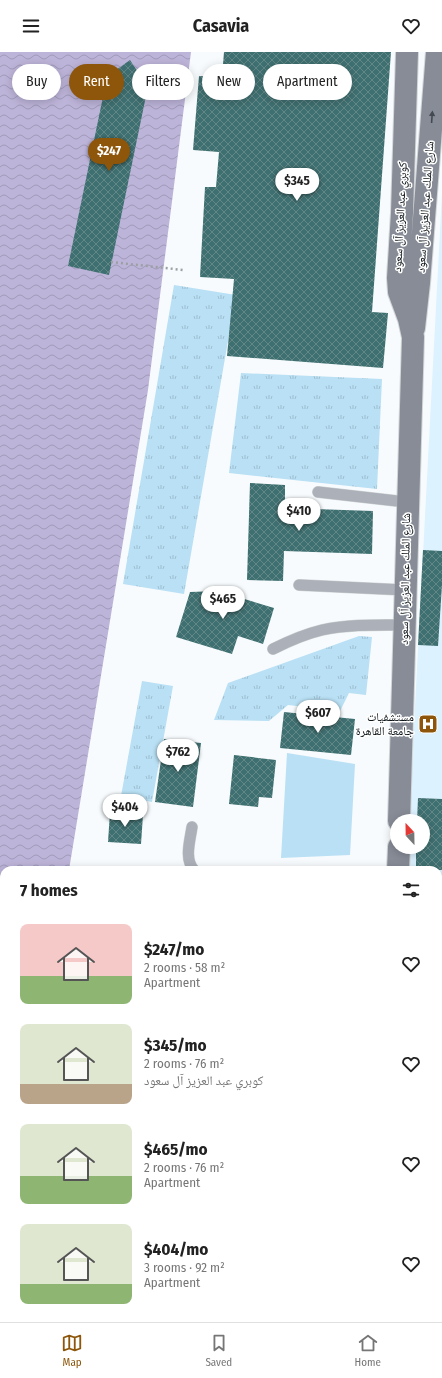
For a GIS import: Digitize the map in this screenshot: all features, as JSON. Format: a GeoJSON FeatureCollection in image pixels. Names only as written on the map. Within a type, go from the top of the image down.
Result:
{"type":"FeatureCollection","features":[{"type":"Feature","properties":{"kind":"main road","name":"كوبري عبد العزيز آل سعود"},"geometry":{"type":"LineString","coordinates":[[398,52],[387,237],[388,251],[398,278]]}},
{"type":"Feature","properties":{"kind":"main road","name":"كوبري عبد العزيز آل سعود"},"geometry":{"type":"LineString","coordinates":[[398,278],[402,213],[407,52]]}},
{"type":"Feature","properties":{"kind":"main road","name":"شارع الملك عبد العزيز آل سعود"},"geometry":{"type":"LineString","coordinates":[[399,814],[405,625],[406,502],[413,337],[419,283],[437,52]]}},
{"type":"Feature","properties":{"kind":"main road","name":"شارع الملك عبد العزيز آل سعود"},"geometry":{"type":"LineString","coordinates":[[398,278],[399,292],[409,319],[413,337]]}},
{"type":"Feature","properties":{"kind":"main road"},"geometry":{"type":"LineString","coordinates":[[398,866],[399,854]]}},
{"type":"Feature","properties":{"kind":"lane"},"geometry":{"type":"LineString","coordinates":[[318,492],[406,502]]}},
{"type":"Feature","properties":{"kind":"lane"},"geometry":{"type":"LineString","coordinates":[[299,585],[405,590]]}},
{"type":"Feature","properties":{"kind":"lane"},"geometry":{"type":"LineString","coordinates":[[273,648],[322,630],[348,626],[405,625]]}},
{"type":"Feature","properties":{"kind":"lane"},"geometry":{"type":"LineString","coordinates":[[190,866],[188,857],[192,828]]}},
{"type":"Feature","properties":{"kind":"path"},"geometry":{"type":"LineString","coordinates":[[111,262],[183,270]]}},
{"type":"Feature","properties":{"kind":"shaded area","name":"مستشفيات جامعة القاهرة"},"geometry":{"type":"Polygon","coordinates":[[[442,193],[442,866],[407,866],[408,854],[430,854],[430,814],[409,814],[442,193]]]}},
{"type":"Feature","properties":{"kind":"green space"},"geometry":{"type":"Polygon","coordinates":[[[174,285],[236,295],[184,594],[123,584],[174,285]]]}},
{"type":"Feature","properties":{"kind":"green space"},"geometry":{"type":"Polygon","coordinates":[[[241,373],[382,379],[377,489],[229,473],[241,373]]]}},
{"type":"Feature","properties":{"kind":"green space"},"geometry":{"type":"Polygon","coordinates":[[[359,636],[372,637],[366,695],[349,693],[340,711],[288,705],[269,721],[214,720],[228,683],[359,636]]]}},
{"type":"Feature","properties":{"kind":"green space"},"geometry":{"type":"Polygon","coordinates":[[[142,681],[173,686],[152,802],[121,796],[142,681]]]}},
{"type":"Feature","properties":{"kind":"green space"},"geometry":{"type":"Polygon","coordinates":[[[287,753],[355,764],[350,855],[281,858],[287,753]]]}},
{"type":"Feature","properties":{"kind":"water"},"geometry":{"type":"Polygon","coordinates":[[[0,52],[191,52],[189,64],[132,64],[132,100],[185,100],[148,390],[70,866],[0,866],[0,52]]]}},
{"type":"Feature","properties":{"kind":"building"},"geometry":{"type":"Polygon","coordinates":[[[224,52],[391,52],[372,312],[388,313],[383,368],[227,356],[234,279],[200,277],[205,187],[216,187],[219,152],[193,150],[199,76],[202,76],[202,100],[255,100],[255,64],[223,64],[224,52]]]}},
{"type":"Feature","properties":{"kind":"building"},"geometry":{"type":"Polygon","coordinates":[[[130,60],[133,64],[132,100],[145,100],[109,275],[68,266],[102,100],[124,100],[124,64],[130,60]]]}},
{"type":"Feature","properties":{"kind":"building"},"geometry":{"type":"Polygon","coordinates":[[[250,483],[285,485],[285,508],[373,511],[372,554],[284,551],[283,581],[247,580],[250,483]]]}},
{"type":"Feature","properties":{"kind":"building"},"geometry":{"type":"Polygon","coordinates":[[[423,550],[442,551],[442,585],[438,646],[418,645],[423,550]]]}},
{"type":"Feature","properties":{"kind":"building"},"geometry":{"type":"Polygon","coordinates":[[[218,591],[274,608],[263,644],[238,636],[232,654],[176,637],[190,592],[218,591]]]}},
{"type":"Feature","properties":{"kind":"building"},"geometry":{"type":"Polygon","coordinates":[[[284,712],[355,719],[351,755],[280,748],[284,712]]]}},
{"type":"Feature","properties":{"kind":"building"},"geometry":{"type":"Polygon","coordinates":[[[164,739],[201,743],[193,807],[155,802],[164,739]]]}},
{"type":"Feature","properties":{"kind":"building"},"geometry":{"type":"Polygon","coordinates":[[[234,755],[276,760],[272,798],[259,797],[258,807],[229,804],[234,755]]]}},
{"type":"Feature","properties":{"kind":"building"},"geometry":{"type":"Polygon","coordinates":[[[418,798],[442,799],[442,866],[416,866],[416,854],[430,854],[430,814],[417,814],[418,798]]]}},
{"type":"Feature","properties":{"kind":"building"},"geometry":{"type":"Polygon","coordinates":[[[110,812],[143,815],[141,844],[108,842],[110,812]]]}},
{"type":"Feature","properties":{"kind":"place","name":"مستشفيات جامعة القاهرة"},"geometry":{"type":"Point","coordinates":[428,724]}}]}
